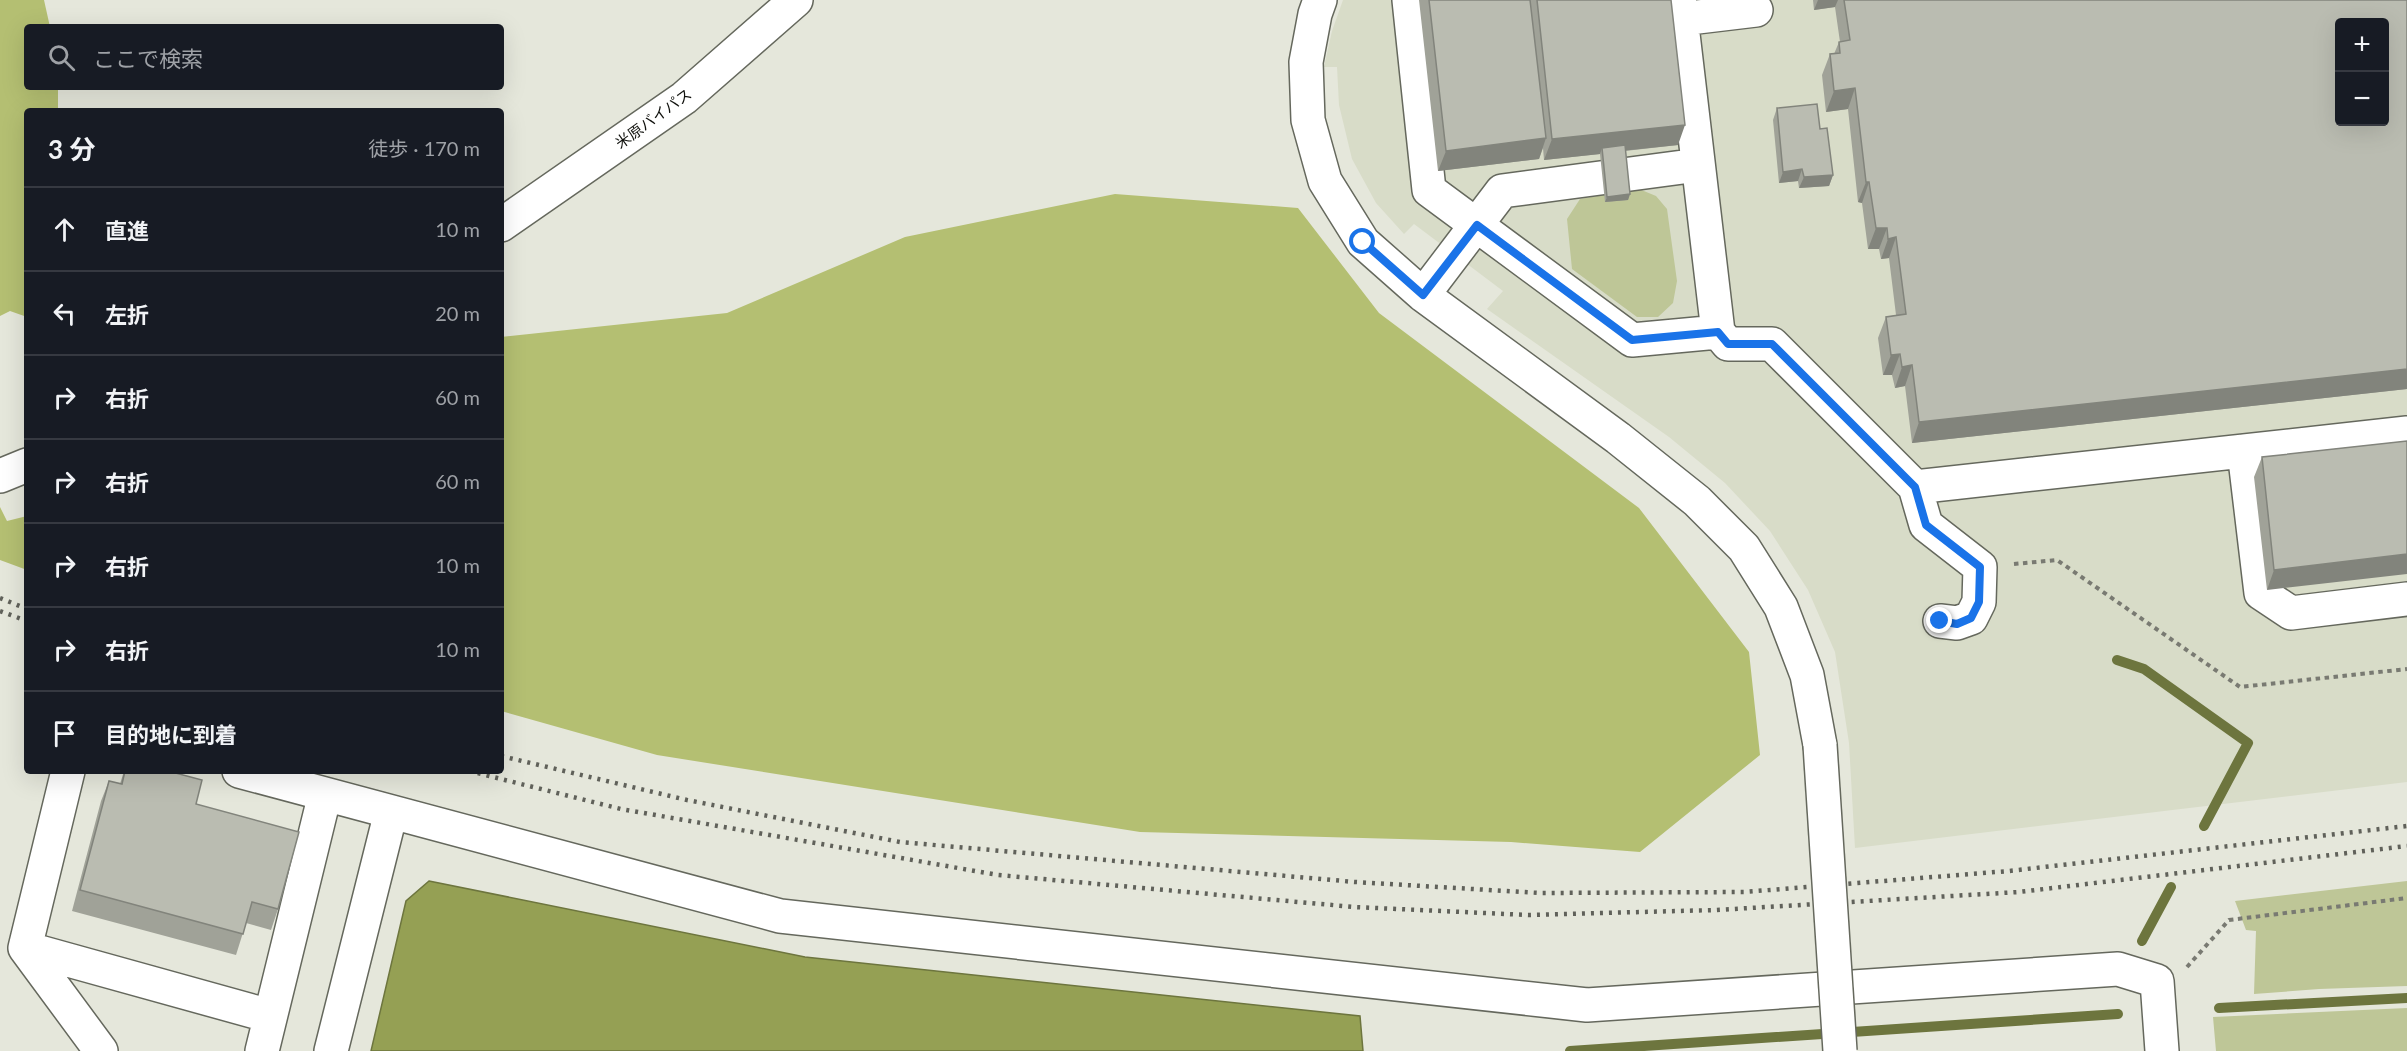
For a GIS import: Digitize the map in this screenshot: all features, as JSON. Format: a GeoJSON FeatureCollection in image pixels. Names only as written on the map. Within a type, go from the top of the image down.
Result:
{"type":"FeatureCollection","features":[{"type":"Feature","properties":{"kind":"main road","name":"米原バイパス"},"geometry":{"type":"LineString","coordinates":[[504,223],[684,98],[796,0]]}},
{"type":"Feature","properties":{"kind":"main road"},"geometry":{"type":"LineString","coordinates":[[1320,0],[1306,62],[1308,120],[1325,181],[1363,242],[1423,295],[1697,501],[1744,548],[1781,607],[1807,675],[1820,745],[1840,1051]]}},
{"type":"Feature","properties":{"kind":"main road"},"geometry":{"type":"LineString","coordinates":[[1409,0],[1430,190],[1632,340],[1718,332]]}},
{"type":"Feature","properties":{"kind":"main road"},"geometry":{"type":"LineString","coordinates":[[1756,10],[1680,10],[1718,332],[1728,344],[1772,344],[1915,487],[1926,525],[1980,567],[1979,602],[1971,618],[1957,624],[1940,621]]}},
{"type":"Feature","properties":{"kind":"main road"},"geometry":{"type":"LineString","coordinates":[[1423,295],[1502,191],[1698,165]]}},
{"type":"Feature","properties":{"kind":"main road"},"geometry":{"type":"LineString","coordinates":[[1915,487],[2407,433]]}},
{"type":"Feature","properties":{"kind":"main road"},"geometry":{"type":"LineString","coordinates":[[2244,451],[2261,593],[2291,613],[2407,599]]}},
{"type":"Feature","properties":{"kind":"main road"},"geometry":{"type":"LineString","coordinates":[[0,476],[24,466]]}},
{"type":"Feature","properties":{"kind":"main road"},"geometry":{"type":"LineString","coordinates":[[25,948],[67,774]]}},
{"type":"Feature","properties":{"kind":"main road"},"geometry":{"type":"LineString","coordinates":[[250,774],[780,916],[1587,1005],[2118,969],[2157,981],[2162,1051]]}},
{"type":"Feature","properties":{"kind":"main road"},"geometry":{"type":"LineString","coordinates":[[262,1051],[325,794]]}},
{"type":"Feature","properties":{"kind":"main road"},"geometry":{"type":"LineString","coordinates":[[331,1051],[391,812]]}},
{"type":"Feature","properties":{"kind":"main road"},"geometry":{"type":"LineString","coordinates":[[25,948],[270,1016]]}},
{"type":"Feature","properties":{"kind":"main road"},"geometry":{"type":"LineString","coordinates":[[25,948],[101,1051]]}},
{"type":"Feature","properties":{"kind":"path"},"geometry":{"type":"LineString","coordinates":[[1980,567],[2057,560],[2240,687],[2407,669]]}},
{"type":"Feature","properties":{"kind":"path"},"geometry":{"type":"LineString","coordinates":[[2186,968],[2229,920],[2407,898]]}},
{"type":"Feature","properties":{"kind":"shaded area"},"geometry":{"type":"Polygon","coordinates":[[[0,0],[44,0],[49,24],[24,24],[24,90],[58,90],[58,108],[24,108],[24,316],[10,311],[0,316],[0,0]]]}},
{"type":"Feature","properties":{"kind":"shaded area"},"geometry":{"type":"Polygon","coordinates":[[[1343,0],[2407,0],[2407,782],[1855,848],[1849,743],[1835,652],[1808,590],[1770,531],[1725,483],[1669,437],[1487,309],[1503,291],[1414,224],[1404,234],[1376,203],[1352,159],[1339,105],[1337,67],[1324,67],[1332,31],[1343,0]]]}},
{"type":"Feature","properties":{"kind":"shaded area"},"geometry":{"type":"Polygon","coordinates":[[[1639,189],[1656,196],[1667,209],[1677,281],[1673,303],[1658,317],[1637,317],[1572,269],[1567,219],[1580,199],[1639,189]]]}},
{"type":"Feature","properties":{"kind":"shaded area"},"geometry":{"type":"Polygon","coordinates":[[[1115,194],[1298,208],[1379,313],[1639,508],[1749,652],[1760,755],[1640,852],[1511,842],[1140,832],[657,755],[504,712],[504,337],[727,313],[905,237],[1115,194]]]}},
{"type":"Feature","properties":{"kind":"shaded area"},"geometry":{"type":"Polygon","coordinates":[[[0,507],[7,521],[24,517],[24,569],[0,560],[0,507]]]}},
{"type":"Feature","properties":{"kind":"shaded area"},"geometry":{"type":"Polygon","coordinates":[[[429,881],[805,957],[1360,1016],[1363,1051],[371,1051],[406,901],[429,881]]]}},
{"type":"Feature","properties":{"kind":"shaded area"},"geometry":{"type":"Polygon","coordinates":[[[2407,881],[2407,986],[2254,994],[2256,931],[2246,930],[2235,901],[2407,881]]]}},
{"type":"Feature","properties":{"kind":"shaded area"},"geometry":{"type":"Polygon","coordinates":[[[2407,1008],[2407,1051],[2216,1051],[2213,1017],[2407,1008]]]}},
{"type":"Feature","properties":{"kind":"building"},"geometry":{"type":"Polygon","coordinates":[[[1429,0],[1530,0],[1546,138],[1446,151],[1429,0]]]}},
{"type":"Feature","properties":{"kind":"building"},"geometry":{"type":"Polygon","coordinates":[[[1537,0],[1671,0],[1685,125],[1552,139],[1537,0]]]}},
{"type":"Feature","properties":{"kind":"building"},"geometry":{"type":"Polygon","coordinates":[[[1844,0],[2407,0],[2407,369],[1919,422],[1912,365],[1902,367],[1900,354],[1891,355],[1886,317],[1906,314],[1896,237],[1888,239],[1887,228],[1876,228],[1869,182],[1866,182],[1855,88],[1834,91],[1830,54],[1840,53],[1839,42],[1850,40],[1844,0]]]}},
{"type":"Feature","properties":{"kind":"building"},"geometry":{"type":"Polygon","coordinates":[[[1817,104],[1820,129],[1827,128],[1833,175],[1804,177],[1802,169],[1783,172],[1777,108],[1817,104]]]}},
{"type":"Feature","properties":{"kind":"building"},"geometry":{"type":"Polygon","coordinates":[[[1625,145],[1630,194],[1607,197],[1602,148],[1625,145]]]}},
{"type":"Feature","properties":{"kind":"building"},"geometry":{"type":"Polygon","coordinates":[[[2407,441],[2407,554],[2274,570],[2262,457],[2407,441]]]}},
{"type":"Feature","properties":{"kind":"building"},"geometry":{"type":"Polygon","coordinates":[[[124,774],[179,774],[202,780],[196,804],[299,832],[278,909],[252,902],[243,934],[80,890],[109,781],[122,784],[124,774]]]}},
{"type":"Feature","properties":{"kind":"waterway"},"geometry":{"type":"LineString","coordinates":[[2117,660],[2144,669],[2248,743],[2204,826]]}},
{"type":"Feature","properties":{"kind":"waterway"},"geometry":{"type":"LineString","coordinates":[[2142,941],[2171,887]]}},
{"type":"Feature","properties":{"kind":"waterway"},"geometry":{"type":"LineString","coordinates":[[2219,1008],[2407,998]]}},
{"type":"Feature","properties":{"kind":"waterway"},"geometry":{"type":"LineString","coordinates":[[1570,1051],[2118,1014]]}},
{"type":"Feature","properties":{"kind":"railway"},"geometry":{"type":"LineString","coordinates":[[0,598],[24,608]]}},
{"type":"Feature","properties":{"kind":"railway"},"geometry":{"type":"LineString","coordinates":[[0,611],[24,620]]}},
{"type":"Feature","properties":{"kind":"railway"},"geometry":{"type":"LineString","coordinates":[[504,757],[687,800],[900,842],[1355,882],[1540,893],[1744,892],[2009,871],[2407,826]]}},
{"type":"Feature","properties":{"kind":"railway"},"geometry":{"type":"LineString","coordinates":[[481,774],[621,809],[998,875],[1354,907],[1528,915],[1716,910],[2019,892],[2407,846]]}},
{"type":"Feature","properties":{"kind":"route"},"geometry":{"type":"LineString","coordinates":[[1363,242],[1423,295],[1477,225],[1632,340],[1718,332],[1728,344],[1772,344],[1915,487],[1926,525],[1980,567],[1979,602],[1971,618],[1957,624],[1940,621]]}}]}
